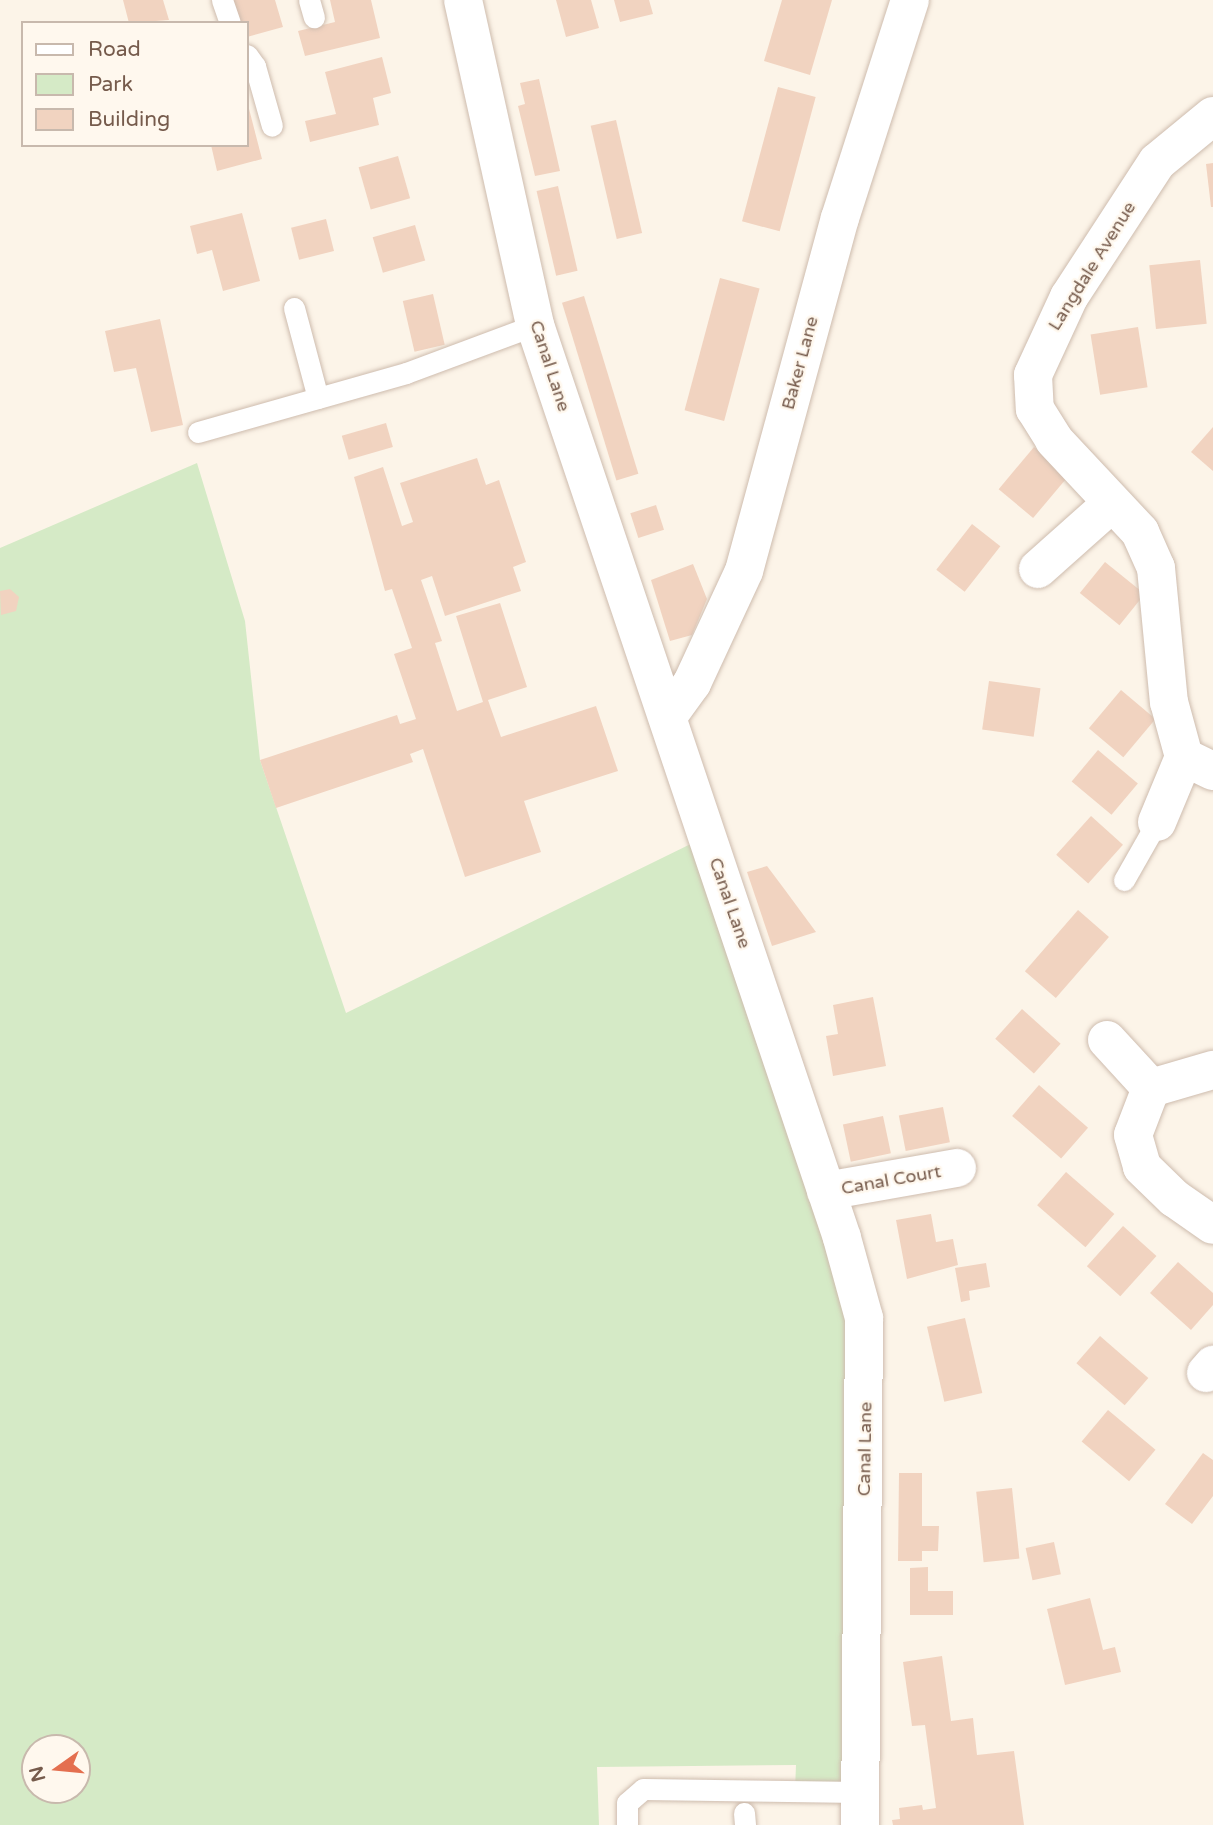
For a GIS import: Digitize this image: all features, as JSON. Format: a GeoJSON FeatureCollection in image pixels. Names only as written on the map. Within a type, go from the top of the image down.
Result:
{"type":"FeatureCollection","features":[{"type":"Feature","properties":{"kind":"street","name":"Canal Lane"},"geometry":{"type":"LineString","coordinates":[[463,0],[535,325],[826,1191],[864,1318],[859,1808]]}},
{"type":"Feature","properties":{"kind":"street","name":"Baker Lane"},"geometry":{"type":"LineString","coordinates":[[668,716],[692,682],[744,571],[840,218],[909,0]]}},
{"type":"Feature","properties":{"kind":"street","name":"Langdale Avenue"},"geometry":{"type":"LineString","coordinates":[[1157,822],[1199,764],[1169,702],[1156,568],[1140,532],[1054,440],[1035,409],[1033,375],[1069,298],[1157,162],[1213,116]]}},
{"type":"Feature","properties":{"kind":"street"},"geometry":{"type":"LineString","coordinates":[[1038,569],[1111,504]]}},
{"type":"Feature","properties":{"kind":"street"},"geometry":{"type":"LineString","coordinates":[[1107,1040],[1151,1088]]}},
{"type":"Feature","properties":{"kind":"street"},"geometry":{"type":"LineString","coordinates":[[1151,1088],[1213,1070]]}},
{"type":"Feature","properties":{"kind":"street"},"geometry":{"type":"LineString","coordinates":[[1151,1088],[1133,1135],[1142,1167],[1174,1198],[1213,1225]]}},
{"type":"Feature","properties":{"kind":"street","name":"Canal Court"},"geometry":{"type":"LineString","coordinates":[[826,1191],[957,1168]]}},
{"type":"Feature","properties":{"kind":"lane"},"geometry":{"type":"LineString","coordinates":[[222,0],[229,21]]}},
{"type":"Feature","properties":{"kind":"lane"},"geometry":{"type":"LineString","coordinates":[[248,56],[255,66],[272,126]]}},
{"type":"Feature","properties":{"kind":"lane"},"geometry":{"type":"LineString","coordinates":[[295,308],[318,398]]}},
{"type":"Feature","properties":{"kind":"lane"},"geometry":{"type":"LineString","coordinates":[[198,432],[406,373],[535,325]]}},
{"type":"Feature","properties":{"kind":"lane"},"geometry":{"type":"LineString","coordinates":[[1124,880],[1157,822]]}},
{"type":"Feature","properties":{"kind":"lane"},"geometry":{"type":"LineString","coordinates":[[628,1825],[627,1803],[643,1789],[859,1808]]}},
{"type":"Feature","properties":{"kind":"green space"},"geometry":{"type":"Polygon","coordinates":[[[197,463],[245,621],[260,760],[346,1013],[707,836],[855,1280],[859,1789],[795,1790],[796,1765],[597,1767],[599,1825],[0,1825],[0,548],[197,463]]]}},
{"type":"Feature","properties":{"kind":"building"},"geometry":{"type":"Polygon","coordinates":[[[123,0],[163,0],[169,20],[156,21],[128,21],[123,0]]]}},
{"type":"Feature","properties":{"kind":"building"},"geometry":{"type":"Polygon","coordinates":[[[233,0],[275,0],[283,27],[248,37],[248,21],[238,21],[233,0]]]}},
{"type":"Feature","properties":{"kind":"building"},"geometry":{"type":"Polygon","coordinates":[[[330,0],[371,0],[380,38],[305,56],[298,31],[335,22],[330,0]]]}},
{"type":"Feature","properties":{"kind":"building"},"geometry":{"type":"Polygon","coordinates":[[[556,0],[591,0],[599,28],[566,37],[556,0]]]}},
{"type":"Feature","properties":{"kind":"building"},"geometry":{"type":"Polygon","coordinates":[[[614,0],[649,0],[653,14],[620,22],[614,0]]]}},
{"type":"Feature","properties":{"kind":"building"},"geometry":{"type":"Polygon","coordinates":[[[782,0],[832,0],[810,75],[764,61],[782,0]]]}},
{"type":"Feature","properties":{"kind":"building"},"geometry":{"type":"Polygon","coordinates":[[[382,57],[391,93],[373,98],[379,125],[310,142],[305,121],[336,114],[325,72],[382,57]]]}},
{"type":"Feature","properties":{"kind":"building"},"geometry":{"type":"Polygon","coordinates":[[[539,79],[560,171],[535,176],[518,106],[525,104],[520,83],[539,79]]]}},
{"type":"Feature","properties":{"kind":"building"},"geometry":{"type":"Polygon","coordinates":[[[778,87],[816,97],[780,231],[742,221],[778,87]]]}},
{"type":"Feature","properties":{"kind":"building"},"geometry":{"type":"Polygon","coordinates":[[[248,105],[262,159],[217,171],[211,147],[248,147],[248,105]]]}},
{"type":"Feature","properties":{"kind":"building"},"geometry":{"type":"Polygon","coordinates":[[[616,120],[642,233],[617,239],[591,126],[616,120]]]}},
{"type":"Feature","properties":{"kind":"building"},"geometry":{"type":"Polygon","coordinates":[[[398,156],[410,198],[371,210],[359,167],[398,156]]]}},
{"type":"Feature","properties":{"kind":"building"},"geometry":{"type":"Polygon","coordinates":[[[1213,163],[1213,207],[1211,207],[1206,164],[1213,163]]]}},
{"type":"Feature","properties":{"kind":"building"},"geometry":{"type":"Polygon","coordinates":[[[558,186],[578,271],[556,276],[537,191],[558,186]]]}},
{"type":"Feature","properties":{"kind":"building"},"geometry":{"type":"Polygon","coordinates":[[[242,213],[260,281],[223,291],[212,250],[197,254],[190,226],[242,213]]]}},
{"type":"Feature","properties":{"kind":"building"},"geometry":{"type":"Polygon","coordinates":[[[326,219],[334,251],[299,260],[291,228],[326,219]]]}},
{"type":"Feature","properties":{"kind":"building"},"geometry":{"type":"Polygon","coordinates":[[[415,225],[425,261],[383,273],[373,237],[415,225]]]}},
{"type":"Feature","properties":{"kind":"building"},"geometry":{"type":"Polygon","coordinates":[[[1200,260],[1207,324],[1156,329],[1149,265],[1200,260]]]}},
{"type":"Feature","properties":{"kind":"building"},"geometry":{"type":"Polygon","coordinates":[[[720,278],[760,289],[724,421],[685,410],[720,278]]]}},
{"type":"Feature","properties":{"kind":"building"},"geometry":{"type":"Polygon","coordinates":[[[433,294],[445,345],[414,352],[403,301],[433,294]]]}},
{"type":"Feature","properties":{"kind":"building"},"geometry":{"type":"Polygon","coordinates":[[[584,296],[638,474],[616,481],[562,303],[584,296]]]}},
{"type":"Feature","properties":{"kind":"building"},"geometry":{"type":"Polygon","coordinates":[[[160,319],[183,425],[151,432],[136,368],[114,372],[105,331],[160,319]]]}},
{"type":"Feature","properties":{"kind":"building"},"geometry":{"type":"Polygon","coordinates":[[[1138,327],[1148,387],[1100,395],[1091,335],[1138,327]]]}},
{"type":"Feature","properties":{"kind":"building"},"geometry":{"type":"Polygon","coordinates":[[[386,423],[393,447],[349,460],[342,436],[386,423]]]}},
{"type":"Feature","properties":{"kind":"building"},"geometry":{"type":"Polygon","coordinates":[[[1213,427],[1213,471],[1191,452],[1213,427]]]}},
{"type":"Feature","properties":{"kind":"building"},"geometry":{"type":"Polygon","coordinates":[[[1034,447],[1068,476],[1033,518],[999,489],[1034,447]]]}},
{"type":"Feature","properties":{"kind":"building"},"geometry":{"type":"Polygon","coordinates":[[[477,458],[486,485],[499,480],[526,562],[513,567],[521,591],[445,616],[432,576],[421,580],[442,641],[435,643],[457,711],[483,702],[456,616],[500,603],[527,687],[488,700],[501,737],[596,706],[618,771],[524,801],[541,852],[465,877],[423,749],[410,754],[413,762],[276,808],[260,760],[397,715],[400,724],[416,719],[394,654],[412,648],[392,589],[385,591],[354,477],[383,467],[402,526],[413,522],[400,483],[477,458]]]}},
{"type":"Feature","properties":{"kind":"building"},"geometry":{"type":"Polygon","coordinates":[[[656,505],[664,530],[638,538],[630,513],[656,505]]]}},
{"type":"Feature","properties":{"kind":"building"},"geometry":{"type":"Polygon","coordinates":[[[972,524],[1000,546],[965,592],[936,570],[972,524]]]}},
{"type":"Feature","properties":{"kind":"building"},"geometry":{"type":"Polygon","coordinates":[[[1105,562],[1145,594],[1119,625],[1080,593],[1105,562]]]}},
{"type":"Feature","properties":{"kind":"building"},"geometry":{"type":"Polygon","coordinates":[[[693,564],[707,599],[692,635],[670,641],[651,580],[693,564]]]}},
{"type":"Feature","properties":{"kind":"building"},"geometry":{"type":"Polygon","coordinates":[[[10,589],[19,597],[16,611],[1,615],[0,591],[10,589]]]}},
{"type":"Feature","properties":{"kind":"building"},"geometry":{"type":"Polygon","coordinates":[[[989,681],[1040,688],[1034,737],[982,730],[989,681]]]}},
{"type":"Feature","properties":{"kind":"building"},"geometry":{"type":"Polygon","coordinates":[[[1121,690],[1155,719],[1123,757],[1089,728],[1121,690]]]}},
{"type":"Feature","properties":{"kind":"building"},"geometry":{"type":"Polygon","coordinates":[[[1098,750],[1138,783],[1111,815],[1072,781],[1098,750]]]}},
{"type":"Feature","properties":{"kind":"building"},"geometry":{"type":"Polygon","coordinates":[[[1091,816],[1123,845],[1088,883],[1056,855],[1091,816]]]}},
{"type":"Feature","properties":{"kind":"building"},"geometry":{"type":"Polygon","coordinates":[[[767,866],[816,932],[772,946],[747,872],[767,866]]]}},
{"type":"Feature","properties":{"kind":"building"},"geometry":{"type":"Polygon","coordinates":[[[1078,910],[1109,937],[1056,998],[1025,971],[1078,910]]]}},
{"type":"Feature","properties":{"kind":"building"},"geometry":{"type":"Polygon","coordinates":[[[873,997],[886,1066],[833,1076],[826,1036],[838,1034],[833,1005],[873,997]]]}},
{"type":"Feature","properties":{"kind":"building"},"geometry":{"type":"Polygon","coordinates":[[[1022,1009],[1061,1044],[1034,1074],[995,1039],[1022,1009]]]}},
{"type":"Feature","properties":{"kind":"building"},"geometry":{"type":"Polygon","coordinates":[[[1039,1085],[1088,1128],[1061,1159],[1012,1116],[1039,1085]]]}},
{"type":"Feature","properties":{"kind":"building"},"geometry":{"type":"Polygon","coordinates":[[[943,1107],[950,1142],[906,1151],[899,1116],[943,1107]]]}},
{"type":"Feature","properties":{"kind":"building"},"geometry":{"type":"Polygon","coordinates":[[[883,1116],[891,1153],[851,1162],[843,1125],[883,1116]]]}},
{"type":"Feature","properties":{"kind":"building"},"geometry":{"type":"Polygon","coordinates":[[[1066,1172],[1114,1214],[1085,1247],[1037,1205],[1066,1172]]]}},
{"type":"Feature","properties":{"kind":"building"},"geometry":{"type":"Polygon","coordinates":[[[931,1214],[936,1242],[953,1239],[958,1265],[907,1279],[896,1220],[931,1214]]]}},
{"type":"Feature","properties":{"kind":"building"},"geometry":{"type":"Polygon","coordinates":[[[1123,1226],[1156,1256],[1120,1296],[1087,1266],[1123,1226]]]}},
{"type":"Feature","properties":{"kind":"building"},"geometry":{"type":"Polygon","coordinates":[[[1178,1262],[1213,1293],[1213,1305],[1191,1330],[1150,1293],[1178,1262]]]}},
{"type":"Feature","properties":{"kind":"building"},"geometry":{"type":"Polygon","coordinates":[[[986,1263],[990,1287],[969,1291],[970,1300],[961,1302],[955,1268],[986,1263]]]}},
{"type":"Feature","properties":{"kind":"building"},"geometry":{"type":"Polygon","coordinates":[[[965,1318],[982,1393],[944,1402],[927,1327],[965,1318]]]}},
{"type":"Feature","properties":{"kind":"building"},"geometry":{"type":"Polygon","coordinates":[[[1100,1336],[1148,1378],[1125,1405],[1076,1363],[1100,1336]]]}},
{"type":"Feature","properties":{"kind":"building"},"geometry":{"type":"Polygon","coordinates":[[[1108,1410],[1155,1450],[1129,1481],[1082,1441],[1108,1410]]]}},
{"type":"Feature","properties":{"kind":"building"},"geometry":{"type":"Polygon","coordinates":[[[1203,1453],[1213,1460],[1213,1496],[1192,1524],[1165,1504],[1203,1453]]]}},
{"type":"Feature","properties":{"kind":"building"},"geometry":{"type":"Polygon","coordinates":[[[899,1473],[922,1473],[922,1526],[939,1526],[938,1551],[922,1551],[922,1561],[898,1561],[899,1473]]]}},
{"type":"Feature","properties":{"kind":"building"},"geometry":{"type":"Polygon","coordinates":[[[1012,1488],[1019,1559],[984,1562],[976,1492],[1012,1488]]]}},
{"type":"Feature","properties":{"kind":"building"},"geometry":{"type":"Polygon","coordinates":[[[1054,1542],[1061,1574],[1032,1580],[1026,1548],[1054,1542]]]}},
{"type":"Feature","properties":{"kind":"building"},"geometry":{"type":"Polygon","coordinates":[[[928,1567],[928,1591],[953,1591],[953,1615],[910,1615],[910,1568],[928,1567]]]}},
{"type":"Feature","properties":{"kind":"building"},"geometry":{"type":"Polygon","coordinates":[[[1090,1598],[1103,1650],[1115,1647],[1121,1672],[1065,1685],[1047,1609],[1090,1598]]]}},
{"type":"Feature","properties":{"kind":"building"},"geometry":{"type":"Polygon","coordinates":[[[942,1656],[951,1721],[973,1718],[977,1755],[1014,1751],[1024,1825],[893,1825],[892,1820],[900,1819],[899,1808],[922,1805],[923,1810],[936,1808],[925,1725],[912,1726],[903,1662],[942,1656]]]}}]}
